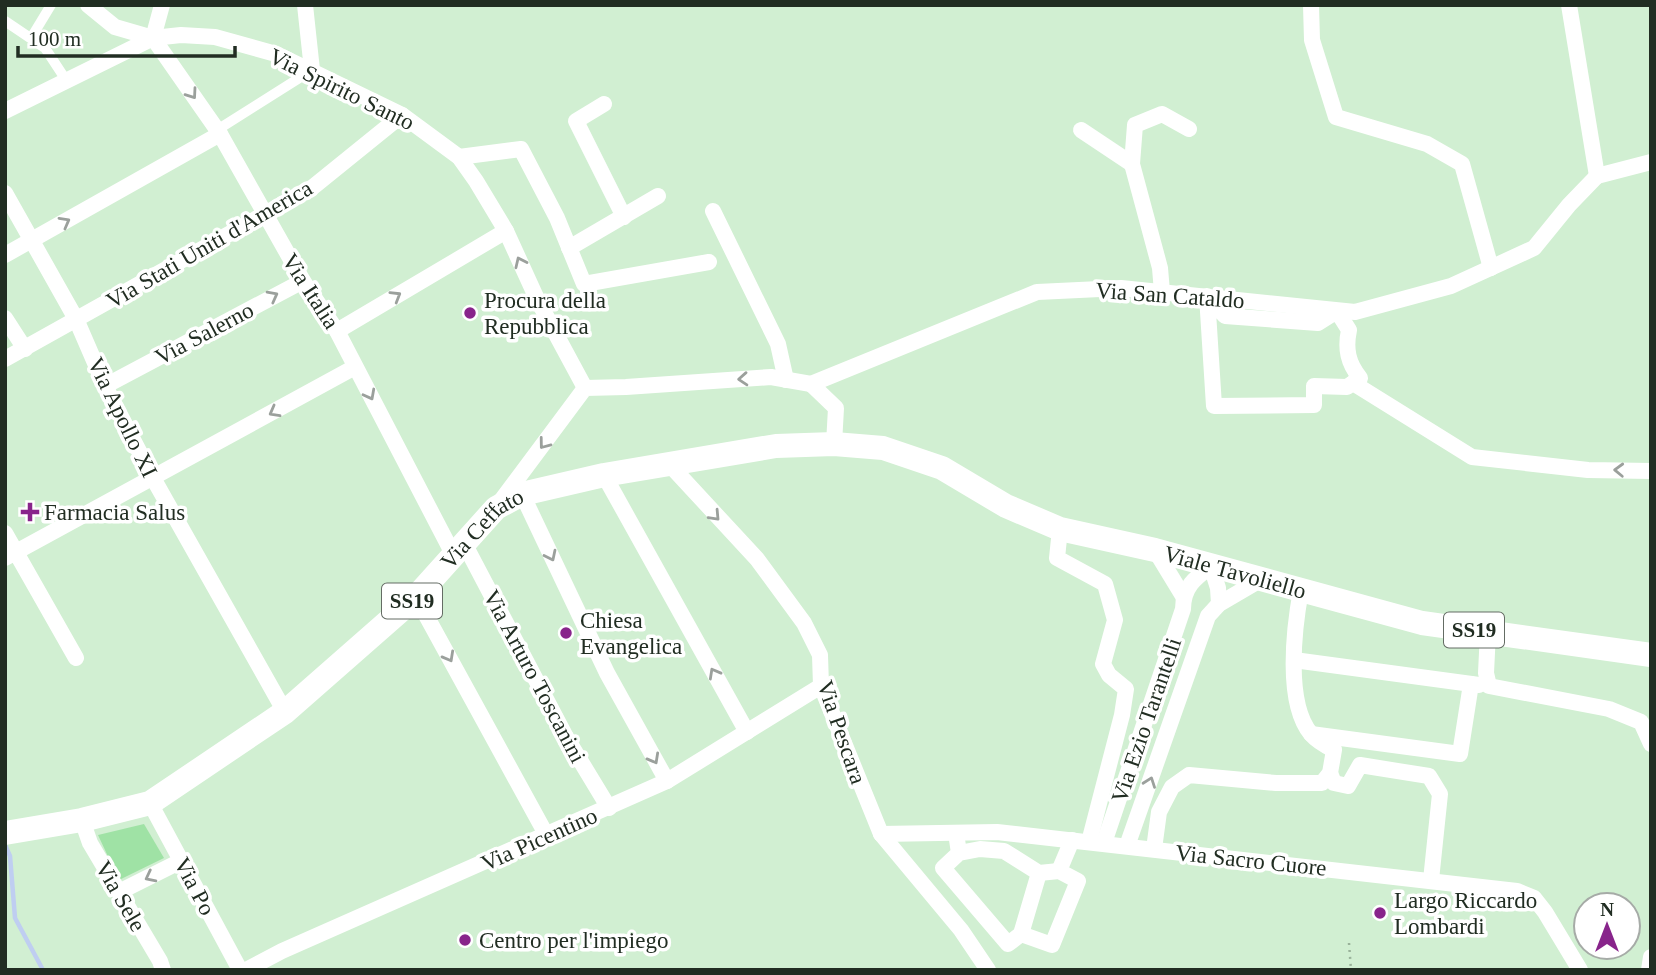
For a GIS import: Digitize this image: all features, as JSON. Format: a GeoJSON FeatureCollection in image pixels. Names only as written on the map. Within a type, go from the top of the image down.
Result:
{"type":"FeatureCollection","features":[{"type":"Feature","properties":{"kind":"main road","name":"Via Ceffato"},"geometry":{"type":"LineString","coordinates":[[9,832],[82,820],[150,803],[285,712],[416,597],[496,508],[522,494],[604,475],[776,446],[834,444]]}},
{"type":"Feature","properties":{"kind":"main road","name":"Viale Tavoliello"},"geometry":{"type":"LineString","coordinates":[[834,444],[883,448],[942,468],[1006,506],[1060,529],[1155,550],[1422,623],[1651,655]]}},
{"type":"Feature","properties":{"kind":"street"},"geometry":{"type":"LineString","coordinates":[[31,38],[51,5]]}},
{"type":"Feature","properties":{"kind":"street","name":"Via Spirito Santo"},"geometry":{"type":"LineString","coordinates":[[88,5],[114,27],[153,38],[181,35],[215,37],[276,54],[402,116],[459,158],[477,181],[506,231],[537,299],[586,388]]}},
{"type":"Feature","properties":{"kind":"street"},"geometry":{"type":"LineString","coordinates":[[5,111],[153,38],[162,5]]}},
{"type":"Feature","properties":{"kind":"street"},"geometry":{"type":"LineString","coordinates":[[5,255],[219,132],[312,70],[305,5]]}},
{"type":"Feature","properties":{"kind":"street"},"geometry":{"type":"LineString","coordinates":[[1311,5],[1312,40],[1336,117],[1427,144],[1462,164],[1491,268]]}},
{"type":"Feature","properties":{"kind":"street"},"geometry":{"type":"LineString","coordinates":[[1569,5],[1597,176],[1651,162]]}},
{"type":"Feature","properties":{"kind":"street"},"geometry":{"type":"LineString","coordinates":[[6,23],[45,48],[66,80]]}},
{"type":"Feature","properties":{"kind":"street","name":"Via Italia"},"geometry":{"type":"LineString","coordinates":[[153,38],[219,132],[303,281],[337,331],[355,368],[459,548]]}},
{"type":"Feature","properties":{"kind":"street"},"geometry":{"type":"LineString","coordinates":[[604,104],[576,121],[624,217]]}},
{"type":"Feature","properties":{"kind":"street"},"geometry":{"type":"LineString","coordinates":[[1162,292],[1160,268],[1132,164],[1135,125],[1162,114],[1189,129]]}},
{"type":"Feature","properties":{"kind":"street","name":"Via Stati Uniti d'America"},"geometry":{"type":"LineString","coordinates":[[5,359],[313,187],[402,116]]}},
{"type":"Feature","properties":{"kind":"street"},"geometry":{"type":"LineString","coordinates":[[1081,130],[1132,164]]}},
{"type":"Feature","properties":{"kind":"street"},"geometry":{"type":"LineString","coordinates":[[459,158],[521,149],[557,218],[584,284],[709,262]]}},
{"type":"Feature","properties":{"kind":"street","name":"Via San Cataldo"},"geometry":{"type":"LineString","coordinates":[[811,384],[1037,292],[1121,288],[1337,311],[1355,312],[1367,309],[1451,286],[1534,248],[1597,176]]}},
{"type":"Feature","properties":{"kind":"street","name":"Via Apollo XI"},"geometry":{"type":"LineString","coordinates":[[5,193],[76,319],[105,386],[153,478],[285,712]]}},
{"type":"Feature","properties":{"kind":"street"},"geometry":{"type":"LineString","coordinates":[[569,248],[658,196]]}},
{"type":"Feature","properties":{"kind":"street"},"geometry":{"type":"LineString","coordinates":[[713,211],[778,344],[786,380]]}},
{"type":"Feature","properties":{"kind":"street"},"geometry":{"type":"LineString","coordinates":[[337,331],[506,231]]}},
{"type":"Feature","properties":{"kind":"street","name":"Via Salerno"},"geometry":{"type":"LineString","coordinates":[[105,386],[303,281]]}},
{"type":"Feature","properties":{"kind":"street"},"geometry":{"type":"LineString","coordinates":[[1207,296],[1214,406],[1314,405],[1314,386],[1348,387],[1360,378],[1348,357],[1346,344],[1349,330],[1337,311]]}},
{"type":"Feature","properties":{"kind":"street"},"geometry":{"type":"LineString","coordinates":[[5,318],[25,349]]}},
{"type":"Feature","properties":{"kind":"street"},"geometry":{"type":"LineString","coordinates":[[10,556],[355,368]]}},
{"type":"Feature","properties":{"kind":"street"},"geometry":{"type":"LineString","coordinates":[[496,508],[586,388],[771,377],[811,384],[836,408],[834,444]]}},
{"type":"Feature","properties":{"kind":"street"},"geometry":{"type":"LineString","coordinates":[[1353,383],[1472,457],[1588,470],[1651,471]]}},
{"type":"Feature","properties":{"kind":"street","name":"Via Pescara"},"geometry":{"type":"LineString","coordinates":[[670,465],[757,559],[791,604],[820,655],[821,687],[881,834],[961,930],[988,970]]}},
{"type":"Feature","properties":{"kind":"street"},"geometry":{"type":"LineString","coordinates":[[604,475],[747,732]]}},
{"type":"Feature","properties":{"kind":"street"},"geometry":{"type":"LineString","coordinates":[[522,494],[607,673],[667,781]]}},
{"type":"Feature","properties":{"kind":"street"},"geometry":{"type":"LineString","coordinates":[[1060,529],[1057,558],[1105,584],[1115,620],[1103,664],[1109,675],[1126,689],[1097,843]]}},
{"type":"Feature","properties":{"kind":"street"},"geometry":{"type":"LineString","coordinates":[[5,533],[10,556],[76,658]]}},
{"type":"Feature","properties":{"kind":"street","name":"Via Arturo Toscanini"},"geometry":{"type":"LineString","coordinates":[[459,548],[609,808]]}},
{"type":"Feature","properties":{"kind":"street"},"geometry":{"type":"LineString","coordinates":[[1155,550],[1183,596]]}},
{"type":"Feature","properties":{"kind":"street"},"geometry":{"type":"LineString","coordinates":[[1211,566],[1218,588],[1219,604]]}},
{"type":"Feature","properties":{"kind":"street","name":"Via Ezio Tarantelli"},"geometry":{"type":"LineString","coordinates":[[1097,843],[1183,609],[1183,596],[1192,580],[1211,566]]}},
{"type":"Feature","properties":{"kind":"street","name":"Via Ezio Tarantelli"},"geometry":{"type":"LineString","coordinates":[[1127,846],[1208,616],[1219,604],[1260,580]]}},
{"type":"Feature","properties":{"kind":"street"},"geometry":{"type":"LineString","coordinates":[[1154,849],[1159,812],[1172,787],[1189,775],[1276,783],[1322,783],[1330,773],[1334,750],[1310,733],[1296,701],[1294,660],[1301,590]]}},
{"type":"Feature","properties":{"kind":"street"},"geometry":{"type":"LineString","coordinates":[[416,597],[547,835]]}},
{"type":"Feature","properties":{"kind":"street"},"geometry":{"type":"LineString","coordinates":[[1488,632],[1486,673],[1489,686]]}},
{"type":"Feature","properties":{"kind":"street"},"geometry":{"type":"LineString","coordinates":[[1294,660],[1489,686],[1609,709],[1641,722],[1651,744]]}},
{"type":"Feature","properties":{"kind":"street"},"geometry":{"type":"LineString","coordinates":[[1310,733],[1460,754],[1471,684]]}},
{"type":"Feature","properties":{"kind":"street","name":"Via Picentino"},"geometry":{"type":"LineString","coordinates":[[246,970],[282,951],[667,781],[821,687]]}},
{"type":"Feature","properties":{"kind":"street"},"geometry":{"type":"LineString","coordinates":[[1330,773],[1334,783],[1348,786],[1360,765],[1429,776],[1440,793],[1431,880]]}},
{"type":"Feature","properties":{"kind":"street","name":"Via Po"},"geometry":{"type":"LineString","coordinates":[[150,803],[240,970]]}},
{"type":"Feature","properties":{"kind":"street","name":"Via Sele"},"geometry":{"type":"LineString","coordinates":[[82,820],[90,843],[163,970]]}},
{"type":"Feature","properties":{"kind":"street","name":"Via Sacro Cuore"},"geometry":{"type":"LineString","coordinates":[[881,834],[997,832],[1517,891],[1534,898],[1580,970]]}},
{"type":"Feature","properties":{"kind":"street"},"geometry":{"type":"LineString","coordinates":[[956,833],[959,853]]}},
{"type":"Feature","properties":{"kind":"street"},"geometry":{"type":"LineString","coordinates":[[1059,871],[1072,840]]}},
{"type":"Feature","properties":{"kind":"street"},"geometry":{"type":"LineString","coordinates":[[1021,934],[1052,945],[1078,881],[1059,871],[1039,873],[1004,851],[980,849],[959,853],[943,868],[1008,944],[1021,934],[1039,873]]}},
{"type":"Feature","properties":{"kind":"street"},"geometry":{"type":"LineString","coordinates":[[119,892],[181,861]]}},
{"type":"Feature","properties":{"kind":"street"},"geometry":{"type":"LineString","coordinates":[[1649,970],[1651,957]]}},
{"type":"Feature","properties":{"kind":"path"},"geometry":{"type":"LineString","coordinates":[[1349,943],[1351,970]]}},
{"type":"Feature","properties":{"kind":"green space"},"geometry":{"type":"Polygon","coordinates":[[[144,824],[164,858],[119,880],[98,835],[144,824]]]}},
{"type":"Feature","properties":{"kind":"waterway"},"geometry":{"type":"LineString","coordinates":[[5,845],[10,856],[15,918],[43,970]]}},
{"type":"Feature","properties":{"kind":"place","name":"Procura della Repubblica"},"geometry":{"type":"Point","coordinates":[470,313]}},
{"type":"Feature","properties":{"kind":"place","name":"Farmacia Salus"},"geometry":{"type":"Point","coordinates":[30,512]}},
{"type":"Feature","properties":{"kind":"place","name":"Chiesa Evangelica"},"geometry":{"type":"Point","coordinates":[566,633]}},
{"type":"Feature","properties":{"kind":"place","name":"Largo Riccardo Lombardi"},"geometry":{"type":"Point","coordinates":[1380,913]}},
{"type":"Feature","properties":{"kind":"place","name":"Centro per l'impiego"},"geometry":{"type":"Point","coordinates":[465,940]}}]}
